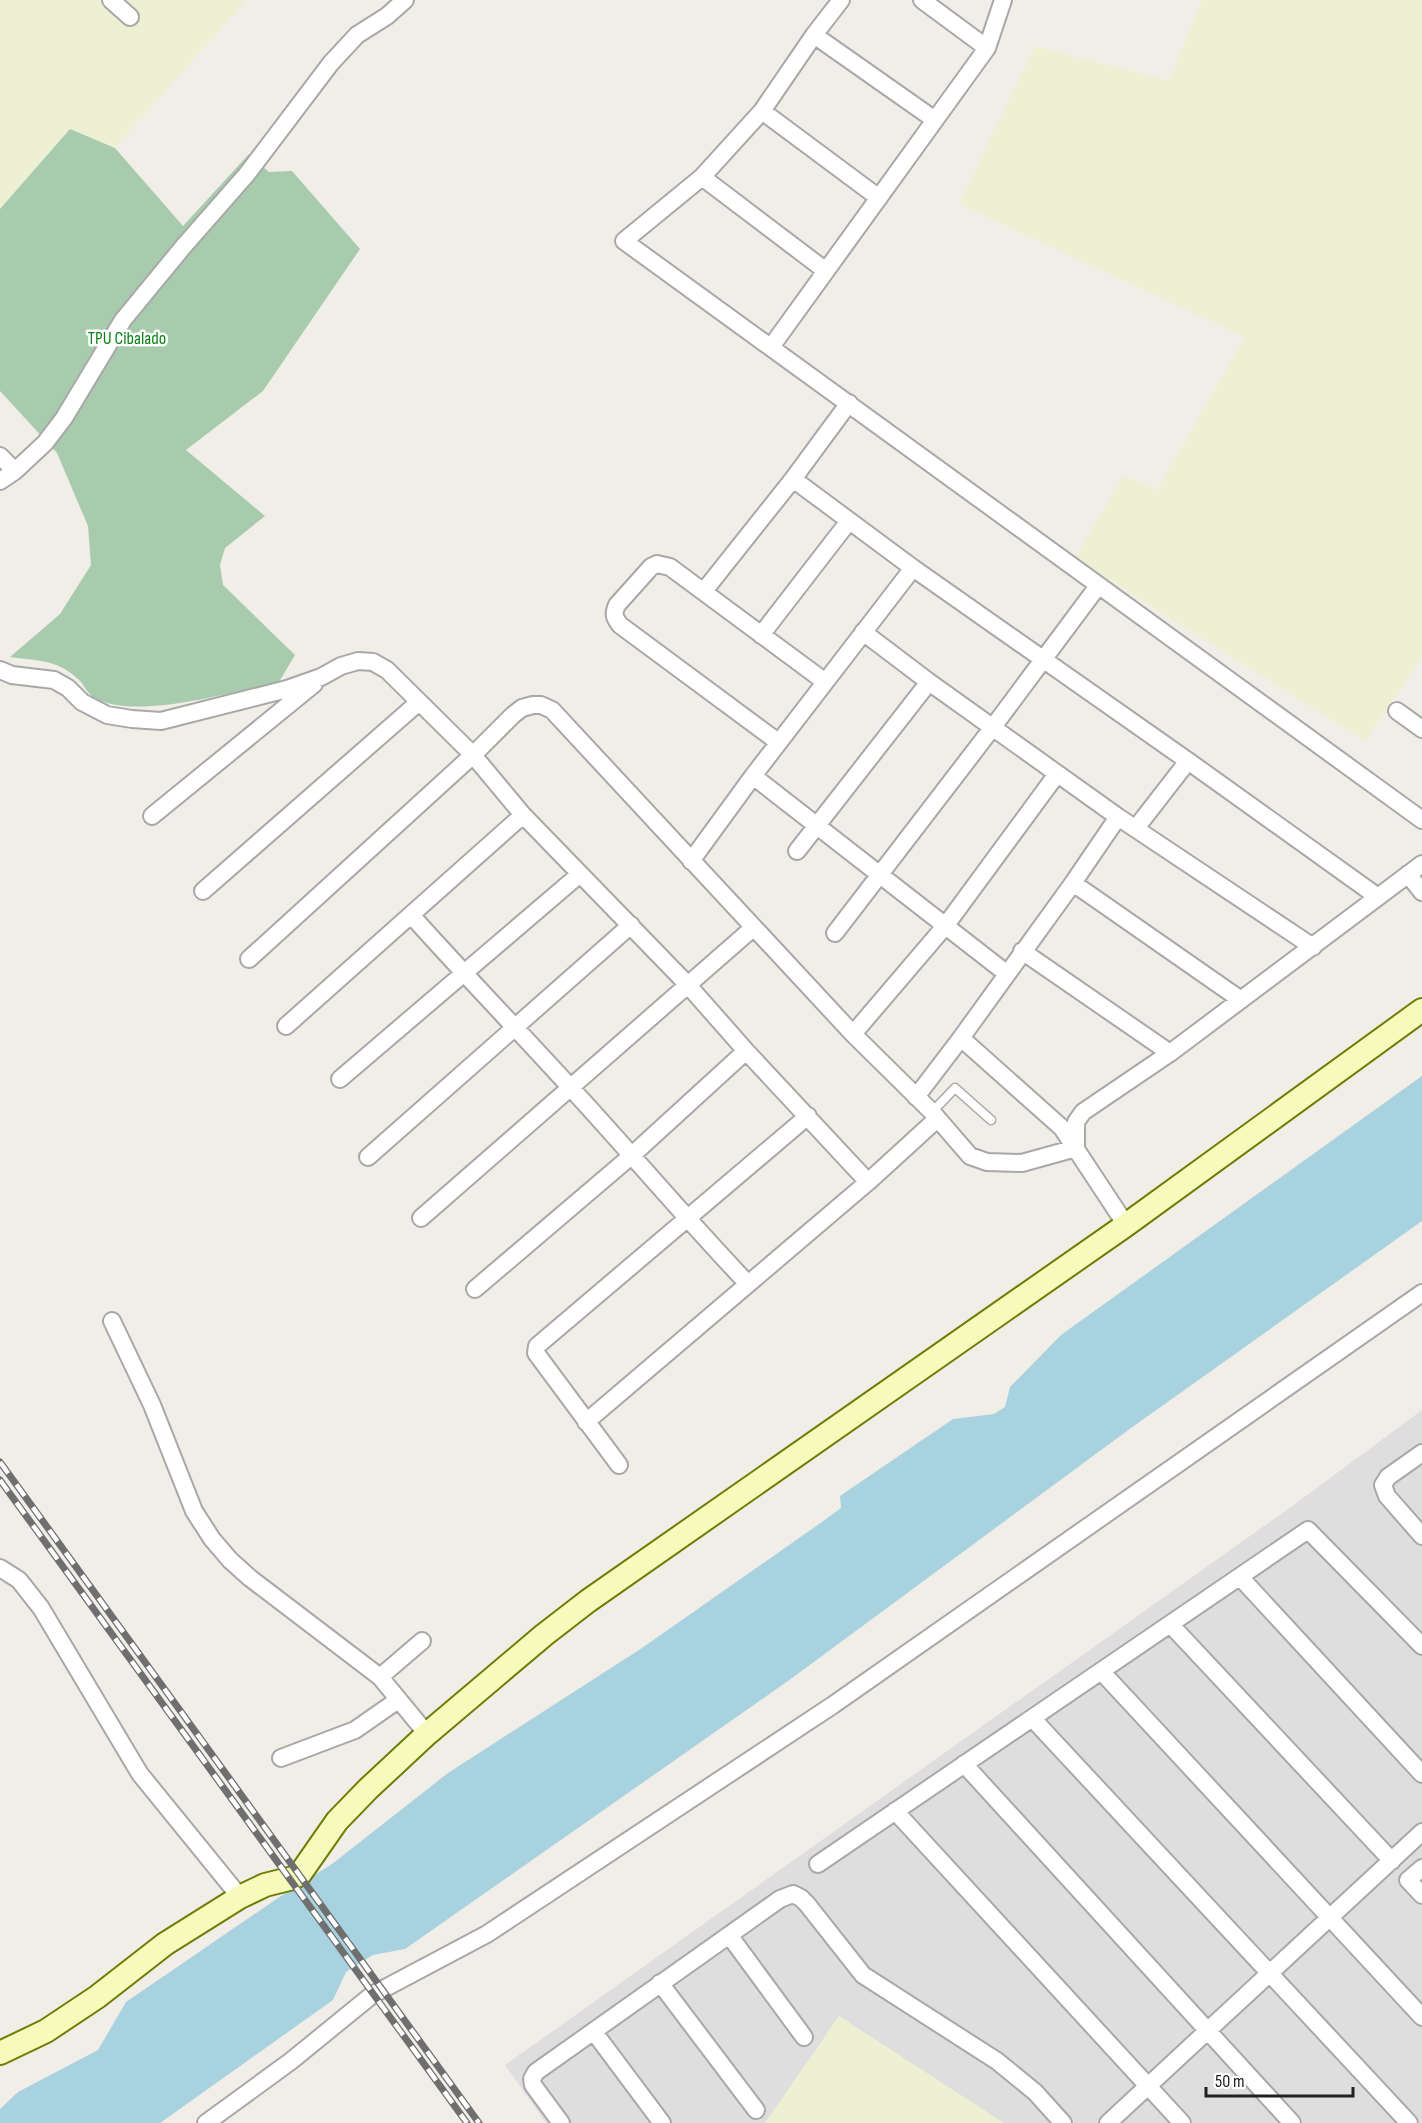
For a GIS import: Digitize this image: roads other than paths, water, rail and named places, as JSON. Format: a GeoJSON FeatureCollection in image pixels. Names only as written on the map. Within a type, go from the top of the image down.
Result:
{"type":"FeatureCollection","features":[{"type":"Feature","properties":{"kind":"street"},"geometry":{"type":"LineString","coordinates":[[111,0],[130,17]]}},
{"type":"Feature","properties":{"kind":"street"},"geometry":{"type":"LineString","coordinates":[[0,481],[15,471],[45,443],[64,418],[123,320],[247,174],[331,63],[357,35],[387,16],[405,0]]}},
{"type":"Feature","properties":{"kind":"street"},"geometry":{"type":"LineString","coordinates":[[841,0],[762,111],[702,177],[624,241],[1422,820]]}},
{"type":"Feature","properties":{"kind":"street"},"geometry":{"type":"LineString","coordinates":[[922,0],[987,48]]}},
{"type":"Feature","properties":{"kind":"street"},"geometry":{"type":"LineString","coordinates":[[771,347],[987,48],[1003,0]]}},
{"type":"Feature","properties":{"kind":"street"},"geometry":{"type":"LineString","coordinates":[[814,35],[935,120]]}},
{"type":"Feature","properties":{"kind":"street"},"geometry":{"type":"LineString","coordinates":[[762,111],[879,198]]}},
{"type":"Feature","properties":{"kind":"street"},"geometry":{"type":"LineString","coordinates":[[702,177],[826,271]]}},
{"type":"Feature","properties":{"kind":"street"},"geometry":{"type":"LineString","coordinates":[[704,591],[793,479],[849,403]]}},
{"type":"Feature","properties":{"kind":"street"},"geometry":{"type":"LineString","coordinates":[[0,456],[15,471]]}},
{"type":"Feature","properties":{"kind":"street"},"geometry":{"type":"LineString","coordinates":[[793,479],[913,568],[1044,658],[1378,897]]}},
{"type":"Feature","properties":{"kind":"street"},"geometry":{"type":"LineString","coordinates":[[761,635],[849,521]]}},
{"type":"Feature","properties":{"kind":"street"},"geometry":{"type":"LineString","coordinates":[[778,742],[620,625],[614,613],[617,605],[651,567],[657,564],[670,567],[824,681]]}},
{"type":"Feature","properties":{"kind":"street"},"geometry":{"type":"LineString","coordinates":[[692,861],[824,681],[913,568]]}},
{"type":"Feature","properties":{"kind":"street"},"geometry":{"type":"LineString","coordinates":[[835,933],[1098,586]]}},
{"type":"Feature","properties":{"kind":"street"},"geometry":{"type":"LineString","coordinates":[[863,632],[1057,774],[1312,947]]}},
{"type":"Feature","properties":{"kind":"street"},"geometry":{"type":"LineString","coordinates":[[152,816],[321,677],[341,666],[358,661],[373,662],[387,670],[473,755],[523,815],[687,984],[868,1182]]}},
{"type":"Feature","properties":{"kind":"street"},"geometry":{"type":"LineString","coordinates":[[0,670],[12,675],[54,680],[69,688],[82,702],[107,715],[161,721],[234,703],[321,677]]}},
{"type":"Feature","properties":{"kind":"street"},"geometry":{"type":"LineString","coordinates":[[797,851],[929,682]]}},
{"type":"Feature","properties":{"kind":"street"},"geometry":{"type":"LineString","coordinates":[[203,891],[419,702]]}},
{"type":"Feature","properties":{"kind":"street"},"geometry":{"type":"LineString","coordinates":[[249,959],[522,708],[541,705],[552,710],[753,928],[853,1034],[916,1096],[970,1156],[987,1162],[1022,1163],[1076,1148]]}},
{"type":"Feature","properties":{"kind":"street"},"geometry":{"type":"LineString","coordinates":[[1397,711],[1422,729]]}},
{"type":"Feature","properties":{"kind":"street"},"geometry":{"type":"LineString","coordinates":[[1136,828],[1188,761]]}},
{"type":"Feature","properties":{"kind":"street"},"geometry":{"type":"LineString","coordinates":[[853,1034],[946,925],[1057,774]]}},
{"type":"Feature","properties":{"kind":"street"},"geometry":{"type":"LineString","coordinates":[[753,776],[1006,973]]}},
{"type":"Feature","properties":{"kind":"street"},"geometry":{"type":"LineString","coordinates":[[286,1026],[523,815]]}},
{"type":"Feature","properties":{"kind":"street"},"geometry":{"type":"LineString","coordinates":[[916,1096],[961,1038],[1119,817]]}},
{"type":"Feature","properties":{"kind":"street"},"geometry":{"type":"LineString","coordinates":[[1076,1148],[1076,1122],[1083,1112],[1170,1053],[1422,864]]}},
{"type":"Feature","properties":{"kind":"street"},"geometry":{"type":"LineString","coordinates":[[340,1079],[580,874]]}},
{"type":"Feature","properties":{"kind":"street"},"geometry":{"type":"LineString","coordinates":[[1408,874],[1422,892]]}},
{"type":"Feature","properties":{"kind":"street"},"geometry":{"type":"LineString","coordinates":[[1073,883],[1241,1000]]}},
{"type":"Feature","properties":{"kind":"street"},"geometry":{"type":"LineString","coordinates":[[412,916],[462,973],[571,1088],[686,1219],[748,1284]]}},
{"type":"Feature","properties":{"kind":"street"},"geometry":{"type":"LineString","coordinates":[[368,1157],[631,925]]}},
{"type":"Feature","properties":{"kind":"street"},"geometry":{"type":"LineString","coordinates":[[420,1218],[753,928]]}},
{"type":"Feature","properties":{"kind":"street"},"geometry":{"type":"LineString","coordinates":[[1022,951],[1170,1053]]}},
{"type":"Feature","properties":{"kind":"street"},"geometry":{"type":"LineString","coordinates":[[0,2053],[46,2031],[97,1996],[165,1944],[240,1897],[265,1885],[300,1874],[337,1821],[427,1734],[544,1635],[606,1588],[1126,1225],[1422,1010]]}},
{"type":"Feature","properties":{"kind":"street"},"geometry":{"type":"LineString","coordinates":[[961,1038],[1046,1111],[1062,1128],[1126,1225]]}},
{"type":"Feature","properties":{"kind":"street"},"geometry":{"type":"LineString","coordinates":[[475,1289],[630,1157],[746,1051]]}},
{"type":"Feature","properties":{"kind":"street"},"geometry":{"type":"LineString","coordinates":[[586,1422],[868,1182],[934,1115]]}},
{"type":"Feature","properties":{"kind":"street"},"geometry":{"type":"LineString","coordinates":[[619,1465],[536,1353],[537,1346],[808,1116]]}},
{"type":"Feature","properties":{"kind":"street"},"geometry":{"type":"LineString","coordinates":[[206,2123],[291,2061],[372,1995],[487,1934],[833,1705],[1422,1293]]}},
{"type":"Feature","properties":{"kind":"street"},"geometry":{"type":"LineString","coordinates":[[112,1321],[152,1406],[190,1502],[212,1539],[250,1578],[380,1677],[427,1734]]}},
{"type":"Feature","properties":{"kind":"street"},"geometry":{"type":"LineString","coordinates":[[1422,1453],[1388,1477],[1383,1485],[1387,1496],[1422,1536]]}},
{"type":"Feature","properties":{"kind":"street"},"geometry":{"type":"LineString","coordinates":[[818,1864],[1308,1530],[1422,1646]]}},
{"type":"Feature","properties":{"kind":"street"},"geometry":{"type":"LineString","coordinates":[[0,1569],[19,1580],[41,1608],[140,1774],[240,1897]]}},
{"type":"Feature","properties":{"kind":"street"},"geometry":{"type":"LineString","coordinates":[[1240,1576],[1422,1774]]}},
{"type":"Feature","properties":{"kind":"street"},"geometry":{"type":"LineString","coordinates":[[1170,1624],[1392,1861]]}},
{"type":"Feature","properties":{"kind":"street"},"geometry":{"type":"LineString","coordinates":[[380,1677],[422,1641]]}},
{"type":"Feature","properties":{"kind":"street"},"geometry":{"type":"LineString","coordinates":[[1101,1671],[1422,2017]]}},
{"type":"Feature","properties":{"kind":"street"},"geometry":{"type":"LineString","coordinates":[[281,1758],[355,1730],[398,1700]]}},
{"type":"Feature","properties":{"kind":"street"},"geometry":{"type":"LineString","coordinates":[[1032,1718],[1409,2123]]}},
{"type":"Feature","properties":{"kind":"street"},"geometry":{"type":"LineString","coordinates":[[964,1764],[1292,2123]]}},
{"type":"Feature","properties":{"kind":"street"},"geometry":{"type":"LineString","coordinates":[[895,1811],[1182,2123]]}},
{"type":"Feature","properties":{"kind":"street"},"geometry":{"type":"LineString","coordinates":[[1108,2123],[1422,1832]]}},
{"type":"Feature","properties":{"kind":"street"},"geometry":{"type":"LineString","coordinates":[[1422,1868],[1408,1880],[1422,1895]]}},
{"type":"Feature","properties":{"kind":"street"},"geometry":{"type":"LineString","coordinates":[[561,2123],[533,2085],[532,2079],[536,2072],[729,1935],[786,1896],[793,1894],[801,1898],[863,1975],[997,2061],[1035,2092],[1063,2123]]}},
{"type":"Feature","properties":{"kind":"street"},"geometry":{"type":"LineString","coordinates":[[729,1935],[804,2037]]}},
{"type":"Feature","properties":{"kind":"street"},"geometry":{"type":"LineString","coordinates":[[660,1983],[756,2110]]}},
{"type":"Feature","properties":{"kind":"street"},"geometry":{"type":"LineString","coordinates":[[594,2032],[662,2123]]}},
{"type":"Feature","properties":{"kind":"lane"},"geometry":{"type":"LineString","coordinates":[[934,1115],[955,1088],[991,1120]]}},
{"type":"Feature","properties":{"kind":"water"},"geometry":{"type":"Polygon","coordinates":[[[1422,1076],[1422,1221],[1131,1428],[788,1681],[405,1949],[373,1955],[346,1972],[333,2000],[160,2123],[0,2123],[0,2109],[18,2092],[98,2050],[126,2002],[278,1898],[332,1864],[448,1773],[642,1648],[822,1522],[841,1508],[840,1496],[953,1419],[994,1414],[1005,1407],[1010,1387],[1061,1335],[1422,1076]]]}},
{"type":"Feature","properties":{"kind":"railway"},"geometry":{"type":"LineString","coordinates":[[0,1462],[479,2123]]}},
{"type":"Feature","properties":{"kind":"railway"},"geometry":{"type":"LineString","coordinates":[[0,1480],[467,2123]]}},
{"type":"Feature","properties":{"kind":"park label","name":"TPU Cibalado"},"geometry":{"type":"Point","coordinates":[127,338]}}]}
